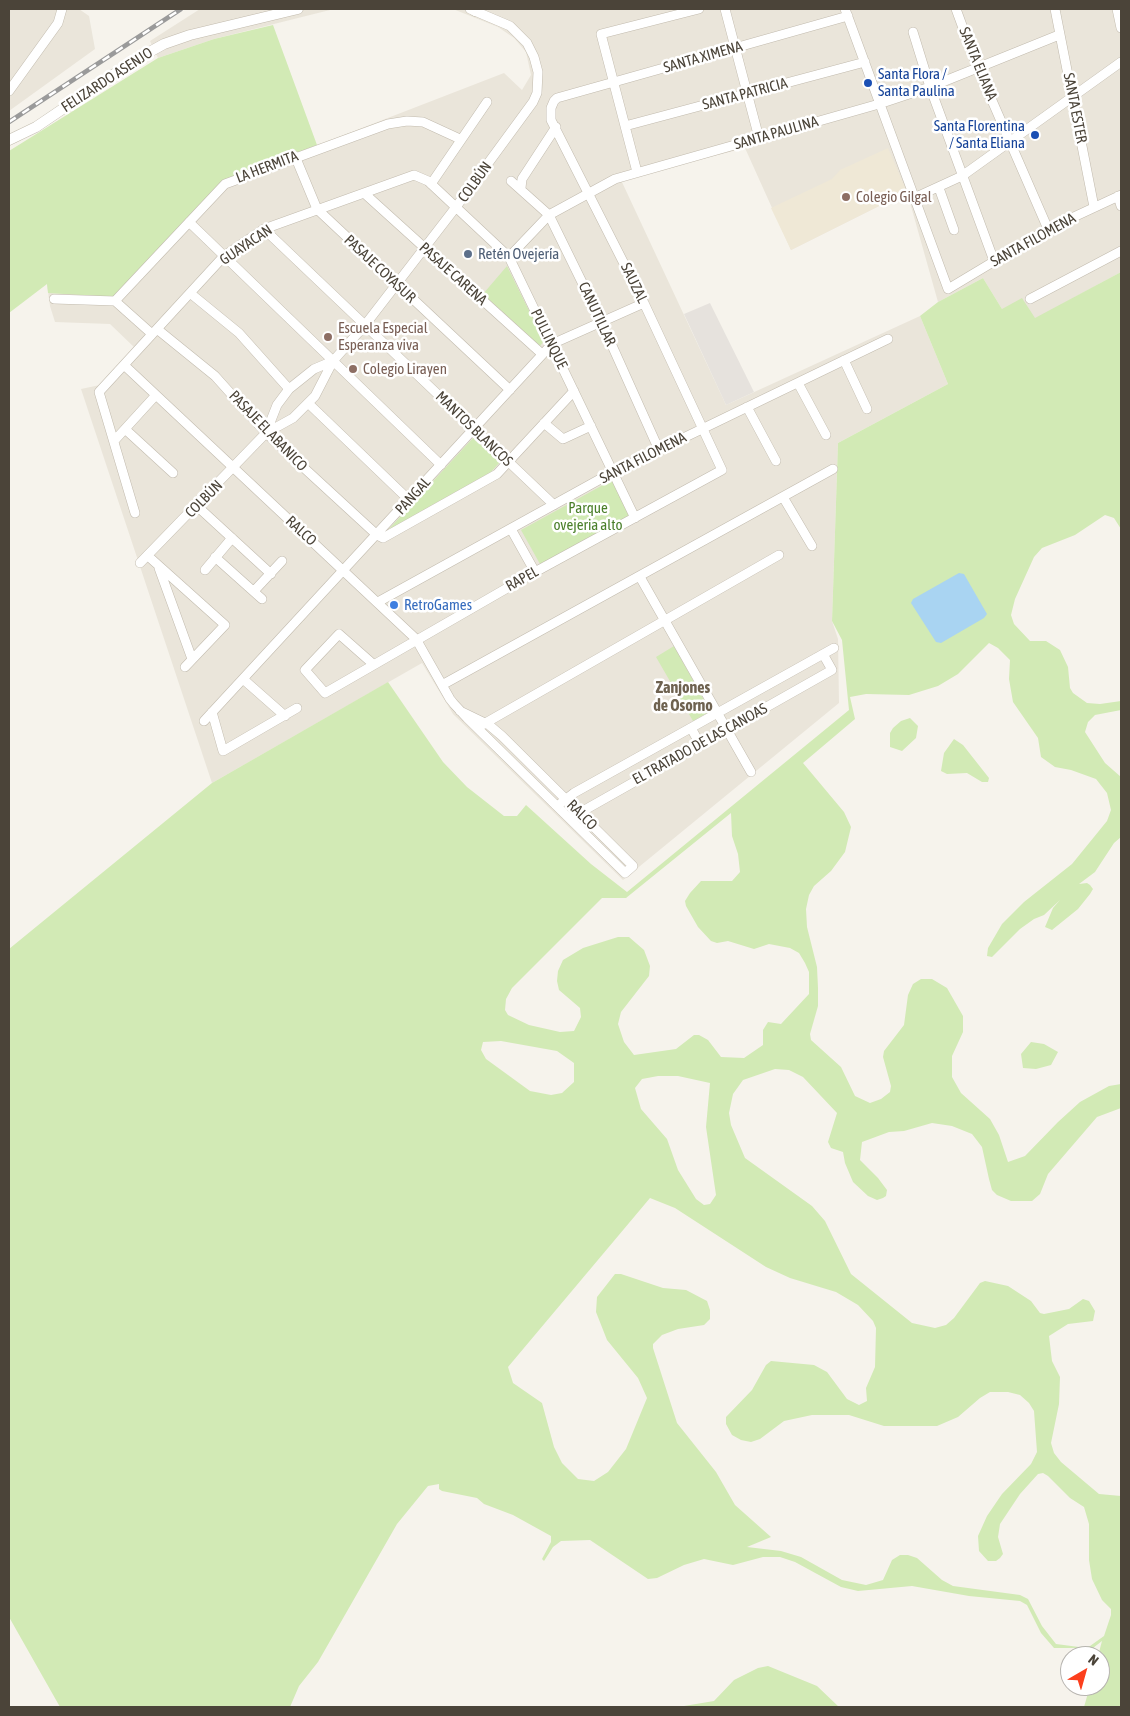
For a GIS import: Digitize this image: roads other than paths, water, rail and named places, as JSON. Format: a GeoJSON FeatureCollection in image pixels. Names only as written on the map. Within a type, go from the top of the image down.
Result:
{"type":"FeatureCollection","features":[{"type":"Feature","properties":{"kind":"street"},"geometry":{"type":"LineString","coordinates":[[9,91],[58,23],[62,9]]}},
{"type":"Feature","properties":{"kind":"street","name":"FELIZARDO ASENJO"},"geometry":{"type":"LineString","coordinates":[[9,141],[51,117],[135,60],[159,47],[190,35],[298,9]]}},
{"type":"Feature","properties":{"kind":"street"},"geometry":{"type":"LineString","coordinates":[[637,172],[602,34],[699,9]]}},
{"type":"Feature","properties":{"kind":"street"},"geometry":{"type":"LineString","coordinates":[[725,9],[758,138]]}},
{"type":"Feature","properties":{"kind":"street","name":"SANTA ELIANA"},"geometry":{"type":"LineString","coordinates":[[956,9],[977,66],[1048,229]]}},
{"type":"Feature","properties":{"kind":"street","name":"SANTA ESTER"},"geometry":{"type":"LineString","coordinates":[[1055,9],[1094,207]]}},
{"type":"Feature","properties":{"kind":"street"},"geometry":{"type":"LineString","coordinates":[[1117,9],[1121,28]]}},
{"type":"Feature","properties":{"kind":"street","name":"COLBÚN"},"geometry":{"type":"LineString","coordinates":[[266,433],[284,424],[309,404],[321,388],[333,361],[365,325],[456,207],[533,102],[538,86],[534,57],[522,36],[504,23],[473,10]]}},
{"type":"Feature","properties":{"kind":"street"},"geometry":{"type":"LineString","coordinates":[[847,12],[914,198],[962,176],[1121,62]]}},
{"type":"Feature","properties":{"kind":"street","name":"SANTA XIMENA"},"geometry":{"type":"LineString","coordinates":[[557,98],[735,48],[847,12]]}},
{"type":"Feature","properties":{"kind":"street"},"geometry":{"type":"LineString","coordinates":[[913,32],[930,87],[994,261]]}},
{"type":"Feature","properties":{"kind":"street","name":"SANTA PAULINA"},"geometry":{"type":"LineString","coordinates":[[509,257],[549,215],[615,179],[879,104],[930,87],[977,66],[1059,35]]}},
{"type":"Feature","properties":{"kind":"street","name":"SANTA PATRICIA"},"geometry":{"type":"LineString","coordinates":[[625,126],[865,62]]}},
{"type":"Feature","properties":{"kind":"street","name":"SAUZAL"},"geometry":{"type":"LineString","coordinates":[[557,98],[550,112],[556,127],[644,303],[722,470]]}},
{"type":"Feature","properties":{"kind":"street"},"geometry":{"type":"LineString","coordinates":[[431,184],[487,102]]}},
{"type":"Feature","properties":{"kind":"street","name":"LA HERMITA"},"geometry":{"type":"LineString","coordinates":[[115,300],[224,184],[379,126],[407,121],[423,122],[460,139]]}},
{"type":"Feature","properties":{"kind":"street"},"geometry":{"type":"LineString","coordinates":[[521,188],[522,179],[556,127]]}},
{"type":"Feature","properties":{"kind":"street"},"geometry":{"type":"LineString","coordinates":[[295,156],[317,209]]}},
{"type":"Feature","properties":{"kind":"street","name":"GUAYACAN"},"geometry":{"type":"LineString","coordinates":[[114,442],[99,392],[224,256],[264,229],[409,176],[422,177],[431,184]]}},
{"type":"Feature","properties":{"kind":"street","name":"CANUTILLAR"},"geometry":{"type":"LineString","coordinates":[[511,181],[549,215],[601,322],[659,450]]}},
{"type":"Feature","properties":{"kind":"street","name":"PULLINQUE"},"geometry":{"type":"LineString","coordinates":[[431,184],[509,257],[634,518]]}},
{"type":"Feature","properties":{"kind":"street"},"geometry":{"type":"LineString","coordinates":[[939,188],[954,230]]}},
{"type":"Feature","properties":{"kind":"street","name":"PASAJE CARENA"},"geometry":{"type":"LineString","coordinates":[[364,193],[542,354]]}},
{"type":"Feature","properties":{"kind":"street"},"geometry":{"type":"LineString","coordinates":[[1119,195],[1121,206]]}},
{"type":"Feature","properties":{"kind":"street","name":"SANTA FILOMENA"},"geometry":{"type":"LineString","coordinates":[[914,198],[948,288],[1048,229],[1119,195]]}},
{"type":"Feature","properties":{"kind":"street","name":"PASAJE COYASUR"},"geometry":{"type":"LineString","coordinates":[[317,209],[510,390]]}},
{"type":"Feature","properties":{"kind":"street"},"geometry":{"type":"LineString","coordinates":[[189,222],[441,465]]}},
{"type":"Feature","properties":{"kind":"street","name":"MANTOS BLANCOS"},"geometry":{"type":"LineString","coordinates":[[264,229],[554,505]]}},
{"type":"Feature","properties":{"kind":"street"},"geometry":{"type":"LineString","coordinates":[[1030,299],[1121,251]]}},
{"type":"Feature","properties":{"kind":"street"},"geometry":{"type":"LineString","coordinates":[[190,294],[239,333],[289,389]]}},
{"type":"Feature","properties":{"kind":"street"},"geometry":{"type":"LineString","coordinates":[[54,299],[115,300],[154,331]]}},
{"type":"Feature","properties":{"kind":"street","name":"PANGAL"},"geometry":{"type":"LineString","coordinates":[[204,721],[552,344],[644,303]]}},
{"type":"Feature","properties":{"kind":"street","name":"PASAJE EL ABANICO"},"geometry":{"type":"LineString","coordinates":[[154,331],[215,376],[266,433],[377,535]]}},
{"type":"Feature","properties":{"kind":"street","name":"SANTA FILOMENA"},"geometry":{"type":"LineString","coordinates":[[378,602],[613,472],[888,339]]}},
{"type":"Feature","properties":{"kind":"street"},"geometry":{"type":"LineString","coordinates":[[844,360],[867,409]]}},
{"type":"Feature","properties":{"kind":"street","name":"COLBÚN"},"geometry":{"type":"LineString","coordinates":[[140,563],[266,433],[277,405],[289,389],[314,369],[333,361]]}},
{"type":"Feature","properties":{"kind":"street","name":"RALCO"},"geometry":{"type":"LineString","coordinates":[[124,365],[416,639],[442,685],[460,711],[481,726],[502,736],[633,866],[625,873],[557,806],[481,726]]}},
{"type":"Feature","properties":{"kind":"street"},"geometry":{"type":"LineString","coordinates":[[798,383],[826,435]]}},
{"type":"Feature","properties":{"kind":"street"},"geometry":{"type":"LineString","coordinates":[[377,535],[383,538],[497,474],[574,391]]}},
{"type":"Feature","properties":{"kind":"street"},"geometry":{"type":"LineString","coordinates":[[135,513],[114,442],[156,395]]}},
{"type":"Feature","properties":{"kind":"street"},"geometry":{"type":"LineString","coordinates":[[309,404],[409,500]]}},
{"type":"Feature","properties":{"kind":"street"},"geometry":{"type":"LineString","coordinates":[[747,407],[776,462]]}},
{"type":"Feature","properties":{"kind":"street"},"geometry":{"type":"LineString","coordinates":[[544,423],[563,439],[591,426]]}},
{"type":"Feature","properties":{"kind":"street"},"geometry":{"type":"LineString","coordinates":[[125,429],[173,473]]}},
{"type":"Feature","properties":{"kind":"street"},"geometry":{"type":"LineString","coordinates":[[442,685],[833,469]]}},
{"type":"Feature","properties":{"kind":"street","name":"RAPEL"},"geometry":{"type":"LineString","coordinates":[[373,664],[340,634],[305,670],[325,693],[535,572],[722,470]]}},
{"type":"Feature","properties":{"kind":"street"},"geometry":{"type":"LineString","coordinates":[[783,497],[812,546]]}},
{"type":"Feature","properties":{"kind":"street"},"geometry":{"type":"LineString","coordinates":[[197,506],[271,574]]}},
{"type":"Feature","properties":{"kind":"street"},"geometry":{"type":"LineString","coordinates":[[511,529],[535,572]]}},
{"type":"Feature","properties":{"kind":"street"},"geometry":{"type":"LineString","coordinates":[[205,570],[232,538]]}},
{"type":"Feature","properties":{"kind":"street"},"geometry":{"type":"LineString","coordinates":[[481,726],[664,619],[779,555]]}},
{"type":"Feature","properties":{"kind":"street"},"geometry":{"type":"LineString","coordinates":[[148,556],[225,625],[185,667]]}},
{"type":"Feature","properties":{"kind":"street"},"geometry":{"type":"LineString","coordinates":[[215,557],[262,599]]}},
{"type":"Feature","properties":{"kind":"street"},"geometry":{"type":"LineString","coordinates":[[254,592],[282,562]]}},
{"type":"Feature","properties":{"kind":"street"},"geometry":{"type":"LineString","coordinates":[[158,565],[192,659]]}},
{"type":"Feature","properties":{"kind":"street"},"geometry":{"type":"LineString","coordinates":[[640,577],[751,772]]}},
{"type":"Feature","properties":{"kind":"street","name":"EL TRATADO DE LAS CANOAS"},"geometry":{"type":"LineString","coordinates":[[557,806],[565,799],[834,648]]}},
{"type":"Feature","properties":{"kind":"street","name":"EL TRATADO DE LAS CANOAS"},"geometry":{"type":"LineString","coordinates":[[570,819],[578,812],[832,670],[823,654]]}},
{"type":"Feature","properties":{"kind":"street"},"geometry":{"type":"LineString","coordinates":[[243,679],[285,716]]}},
{"type":"Feature","properties":{"kind":"street"},"geometry":{"type":"LineString","coordinates":[[212,712],[223,752],[297,708]]}},
{"type":"Feature","properties":{"kind":"street"},"geometry":{"type":"LineString","coordinates":[[691,728],[700,744]]}},
{"type":"Feature","properties":{"kind":"water"},"geometry":{"type":"Polygon","coordinates":[[[959,573],[964,574],[987,614],[984,618],[941,643],[936,642],[911,603],[913,599],[959,573]]]}},
{"type":"Feature","properties":{"kind":"railway"},"geometry":{"type":"LineString","coordinates":[[9,122],[181,9]]}},
{"type":"Feature","properties":{"kind":"place","name":"Santa Flora / Santa Paulina"},"geometry":{"type":"Point","coordinates":[868,83]}},
{"type":"Feature","properties":{"kind":"place","name":"Santa Florentina / Santa Eliana"},"geometry":{"type":"Point","coordinates":[1035,135]}},
{"type":"Feature","properties":{"kind":"place","name":"Colegio Gilgal"},"geometry":{"type":"Point","coordinates":[846,197]}},
{"type":"Feature","properties":{"kind":"place","name":"Retén Ovejería"},"geometry":{"type":"Point","coordinates":[468,254]}},
{"type":"Feature","properties":{"kind":"place","name":"Escuela Especial Esperanza viva"},"geometry":{"type":"Point","coordinates":[328,337]}},
{"type":"Feature","properties":{"kind":"place","name":"Colegio Lirayen"},"geometry":{"type":"Point","coordinates":[353,369]}},
{"type":"Feature","properties":{"kind":"place","name":"RetroGames"},"geometry":{"type":"Point","coordinates":[394,605]}},
{"type":"Feature","properties":{"kind":"district","name":"Zanjones de Osorno"},"geometry":{"type":"Point","coordinates":[683,697]}},
{"type":"Feature","properties":{"kind":"park label","name":"Parque ovejeria alto"},"geometry":{"type":"Point","coordinates":[588,516]}}]}
